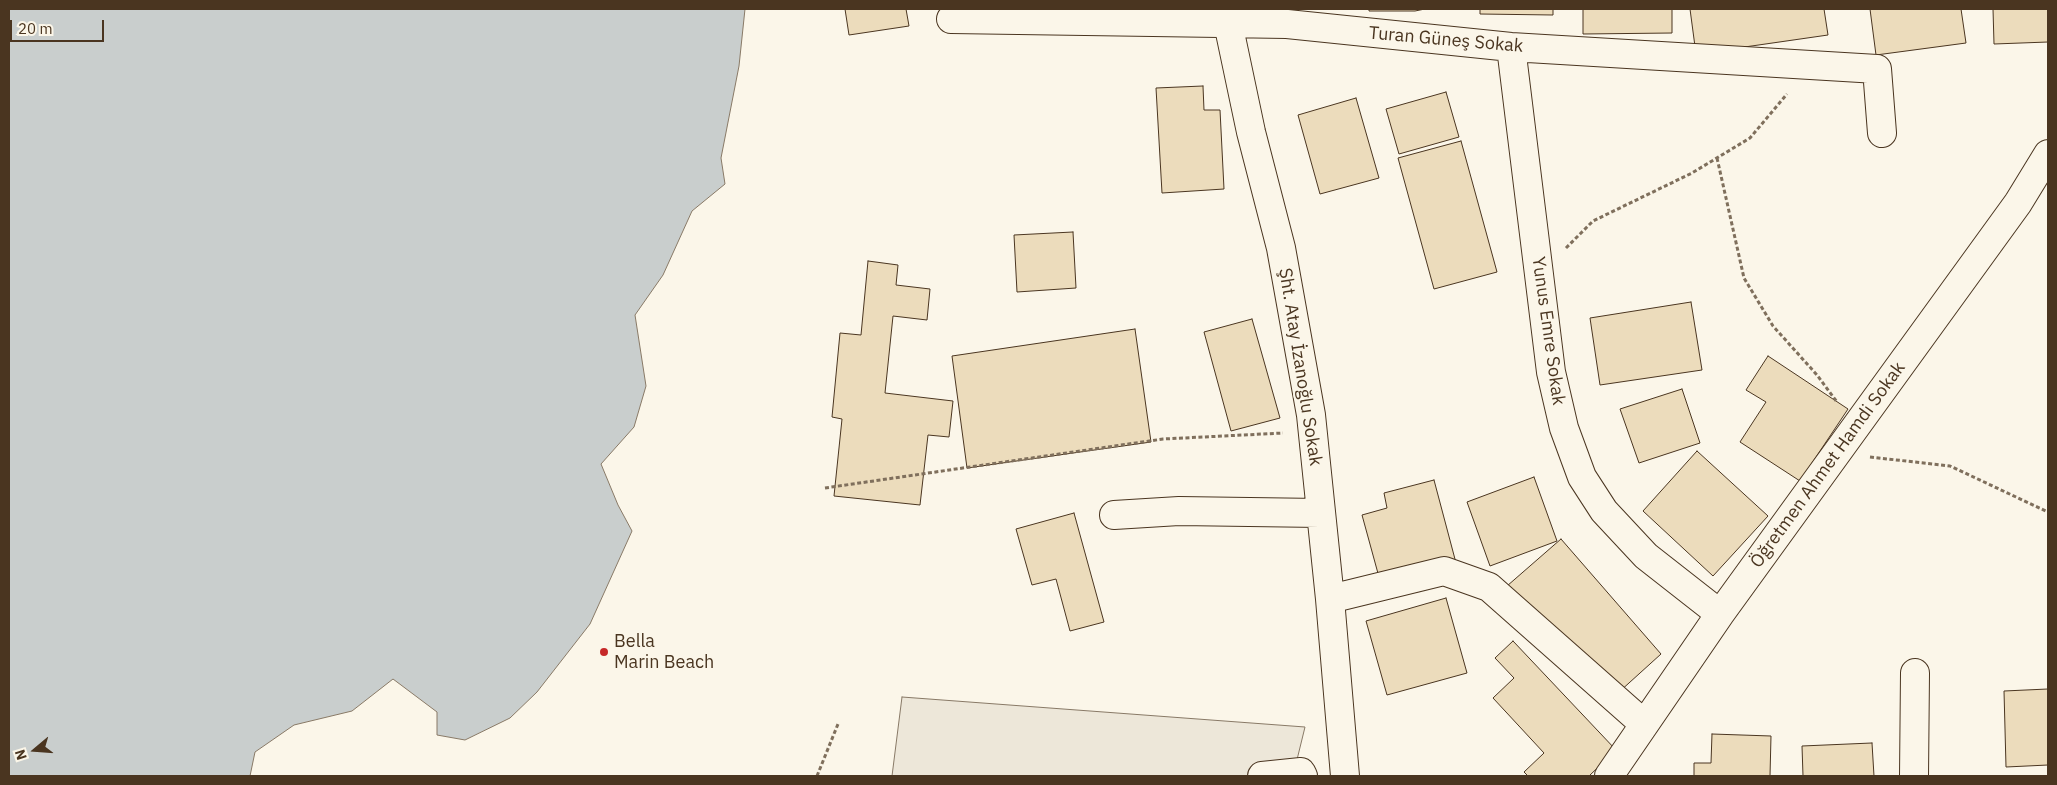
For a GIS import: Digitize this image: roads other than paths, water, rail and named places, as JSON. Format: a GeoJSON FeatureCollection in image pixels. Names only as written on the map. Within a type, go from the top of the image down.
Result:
{"type":"FeatureCollection","features":[{"type":"Feature","properties":{"kind":"street","name":"Turan Güneş Sokak"},"geometry":{"type":"LineString","coordinates":[[951,19],[1287,24],[1511,47],[1877,69],[1882,133]]}},
{"type":"Feature","properties":{"kind":"street","name":"Şht. Atay İzanoğlu Sokak"},"geometry":{"type":"LineString","coordinates":[[1228,23],[1252,132],[1281,248],[1313,432],[1345,776]]}},
{"type":"Feature","properties":{"kind":"street","name":"Yunus Emre Sokak"},"geometry":{"type":"LineString","coordinates":[[1511,47],[1551,372],[1564,428],[1582,477],[1604,511],[1646,556],[1720,614]]}},
{"type":"Feature","properties":{"kind":"street","name":"Öğretmen Ahmet Hamdi Sokak"},"geometry":{"type":"LineString","coordinates":[[1609,776],[1720,614],[2018,203],[2048,154]]}},
{"type":"Feature","properties":{"kind":"street"},"geometry":{"type":"LineString","coordinates":[[1114,515],[1179,511],[1320,513]]}},
{"type":"Feature","properties":{"kind":"street"},"geometry":{"type":"LineString","coordinates":[[1330,599],[1444,571],[1489,587],[1644,724]]}},
{"type":"Feature","properties":{"kind":"street"},"geometry":{"type":"LineString","coordinates":[[1914,776],[1915,672]]}},
{"type":"Feature","properties":{"kind":"street"},"geometry":{"type":"LineString","coordinates":[[1262,776],[1301,772],[1303,776]]}},
{"type":"Feature","properties":{"kind":"place","name":"Bella Marin Beach"},"geometry":{"type":"Point","coordinates":[604,652]}}]}
